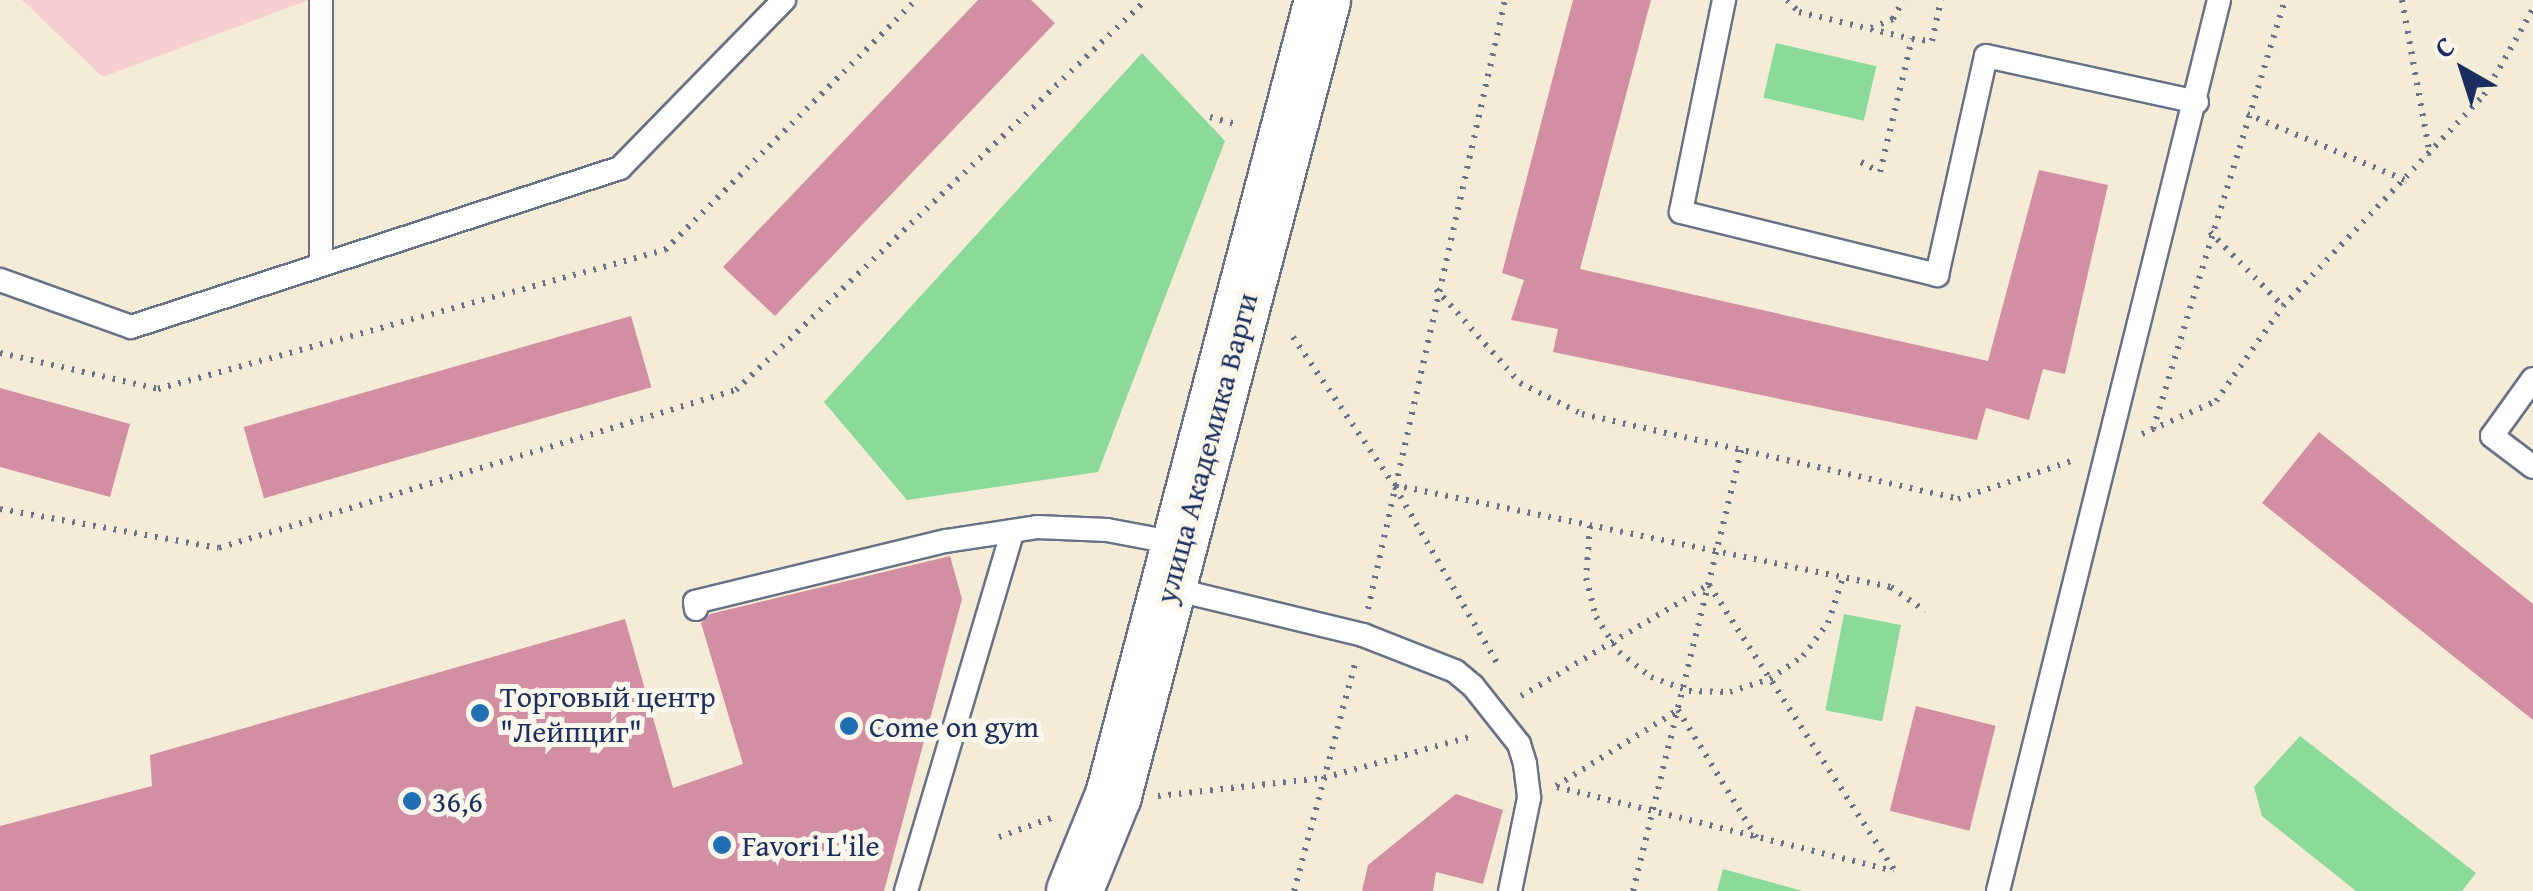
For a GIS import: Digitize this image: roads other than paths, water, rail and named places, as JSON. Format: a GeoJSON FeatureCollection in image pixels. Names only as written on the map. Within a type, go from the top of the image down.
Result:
{"type":"FeatureCollection","features":[{"type":"Feature","properties":{"kind":"street","name":"улица Академика Варги"},"geometry":{"type":"LineString","coordinates":[[1074,891],[1114,795],[1322,0]]}},
{"type":"Feature","properties":{"kind":"lane"},"geometry":{"type":"LineString","coordinates":[[321,0],[321,265]]}},
{"type":"Feature","properties":{"kind":"lane"},"geometry":{"type":"LineString","coordinates":[[0,280],[131,327],[620,168],[784,0]]}},
{"type":"Feature","properties":{"kind":"lane"},"geometry":{"type":"LineString","coordinates":[[1724,0],[1681,212],[1937,275],[1986,56],[2197,102]]}},
{"type":"Feature","properties":{"kind":"lane"},"geometry":{"type":"LineString","coordinates":[[1998,891],[2113,447],[2219,0]]}},
{"type":"Feature","properties":{"kind":"lane"},"geometry":{"type":"LineString","coordinates":[[2533,380],[2492,436],[2533,467]]}},
{"type":"Feature","properties":{"kind":"lane"},"geometry":{"type":"LineString","coordinates":[[696,609],[694,602],[946,541],[1036,527],[1107,530],[1175,566],[1455,671],[1519,744],[1529,798],[1510,891]]}},
{"type":"Feature","properties":{"kind":"lane"},"geometry":{"type":"LineString","coordinates":[[906,891],[1012,533]]}},
{"type":"Feature","properties":{"kind":"place","name":"Торговый центр \"Лейпциг\""},"geometry":{"type":"Point","coordinates":[480,713]}},
{"type":"Feature","properties":{"kind":"place","name":"Come on gym"},"geometry":{"type":"Point","coordinates":[849,726]}},
{"type":"Feature","properties":{"kind":"place","name":"36,6"},"geometry":{"type":"Point","coordinates":[412,801]}},
{"type":"Feature","properties":{"kind":"place","name":"Favori L'ile"},"geometry":{"type":"Point","coordinates":[722,845]}}]}
